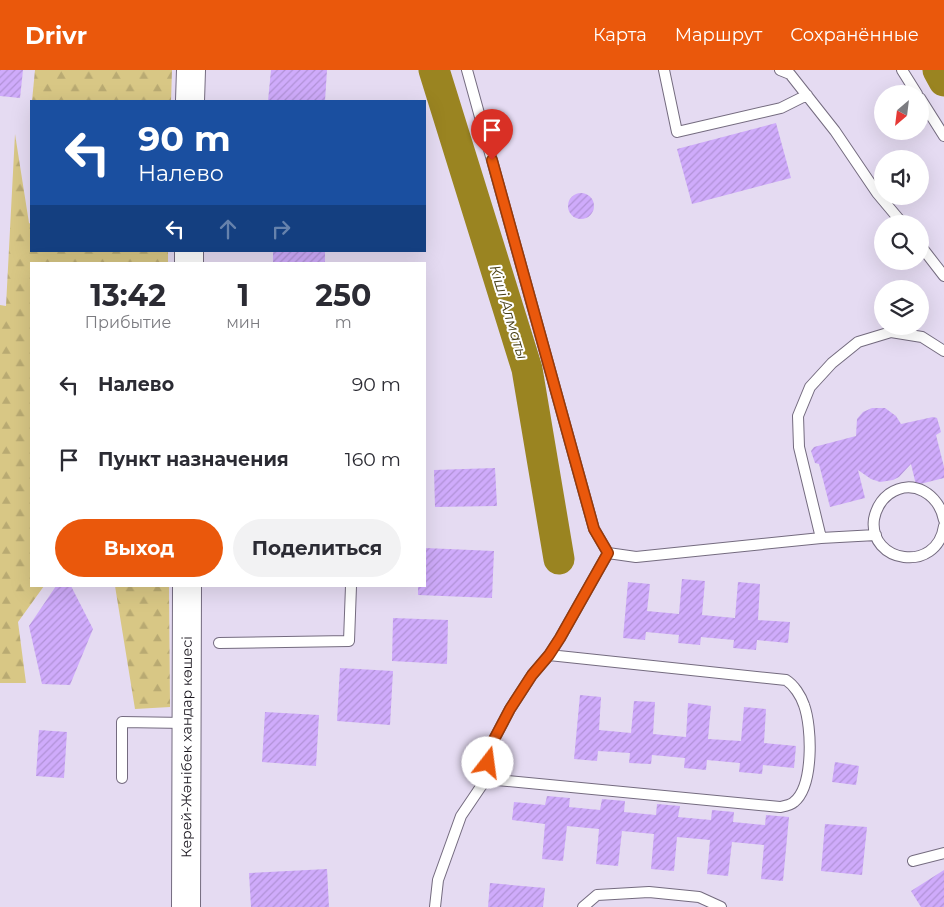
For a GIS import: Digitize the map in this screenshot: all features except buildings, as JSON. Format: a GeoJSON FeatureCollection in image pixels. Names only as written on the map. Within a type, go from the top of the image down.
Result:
{"type":"FeatureCollection","features":[{"type":"Feature","properties":{"kind":"main road"},"geometry":{"type":"LineString","coordinates":[[190,100],[191,70]]}},
{"type":"Feature","properties":{"kind":"main road","name":"Керей-Жәнібек хандар көшесі"},"geometry":{"type":"LineString","coordinates":[[186,907],[187,587]]}},
{"type":"Feature","properties":{"kind":"lane"},"geometry":{"type":"LineString","coordinates":[[468,70],[594,529],[608,553]]}},
{"type":"Feature","properties":{"kind":"lane"},"geometry":{"type":"LineString","coordinates":[[664,70],[677,132],[780,108],[807,95]]}},
{"type":"Feature","properties":{"kind":"lane"},"geometry":{"type":"LineString","coordinates":[[780,70],[790,74],[807,95],[835,131],[877,193],[895,215]]}},
{"type":"Feature","properties":{"kind":"lane"},"geometry":{"type":"LineString","coordinates":[[902,70],[911,85]]}},
{"type":"Feature","properties":{"kind":"lane"},"geometry":{"type":"LineString","coordinates":[[929,112],[944,136]]}},
{"type":"Feature","properties":{"kind":"lane"},"geometry":{"type":"LineString","coordinates":[[929,257],[944,276]]}},
{"type":"Feature","properties":{"kind":"lane"},"geometry":{"type":"LineString","coordinates":[[821,538],[799,447],[798,416],[810,387],[832,363],[858,342],[891,332],[922,337],[944,351]]}},
{"type":"Feature","properties":{"kind":"lane"},"geometry":{"type":"LineString","coordinates":[[944,520],[942,510],[936,500],[926,492],[915,488],[903,488],[891,492],[882,500],[876,511],[874,523],[876,534],[881,544],[889,552],[899,557],[910,558],[921,556],[931,551],[938,543],[944,526]]}},
{"type":"Feature","properties":{"kind":"lane"},"geometry":{"type":"LineString","coordinates":[[608,553],[636,557],[876,534]]}},
{"type":"Feature","properties":{"kind":"lane"},"geometry":{"type":"LineString","coordinates":[[435,907],[438,880],[461,816],[486,779],[490,747],[510,709],[532,675],[560,638],[608,553]]}},
{"type":"Feature","properties":{"kind":"lane"},"geometry":{"type":"LineString","coordinates":[[219,643],[349,641],[351,587]]}},
{"type":"Feature","properties":{"kind":"lane"},"geometry":{"type":"LineString","coordinates":[[486,779],[780,807],[793,804],[801,795],[806,780],[809,728],[804,704],[793,684],[786,680],[549,655]]}},
{"type":"Feature","properties":{"kind":"lane"},"geometry":{"type":"LineString","coordinates":[[122,778],[122,722],[186,723]]}},
{"type":"Feature","properties":{"kind":"lane"},"geometry":{"type":"LineString","coordinates":[[913,861],[944,853]]}},
{"type":"Feature","properties":{"kind":"lane"},"geometry":{"type":"LineString","coordinates":[[583,907],[598,895],[649,892],[699,897],[721,907]]}},
{"type":"Feature","properties":{"kind":"green space"},"geometry":{"type":"Polygon","coordinates":[[[35,70],[172,70],[171,100],[32,100],[35,70]]]}},
{"type":"Feature","properties":{"kind":"green space"},"geometry":{"type":"Polygon","coordinates":[[[15,134],[30,224],[30,252],[168,252],[168,262],[30,262],[30,587],[43,587],[18,622],[26,683],[0,683],[0,305],[6,306],[15,134]]]}},
{"type":"Feature","properties":{"kind":"green space"},"geometry":{"type":"Polygon","coordinates":[[[115,587],[169,587],[170,707],[135,709],[115,587]]]}},
{"type":"Feature","properties":{"kind":"waterway","name":"Кіші Алматы"},"geometry":{"type":"LineString","coordinates":[[434,70],[527,369],[559,559]]}},
{"type":"Feature","properties":{"kind":"waterway"},"geometry":{"type":"LineString","coordinates":[[938,70],[944,81]]}},
{"type":"Feature","properties":{"kind":"route"},"geometry":{"type":"LineString","coordinates":[[488,763],[490,747],[510,709],[532,675],[560,638],[608,553],[594,529],[492,160]]}}]}
